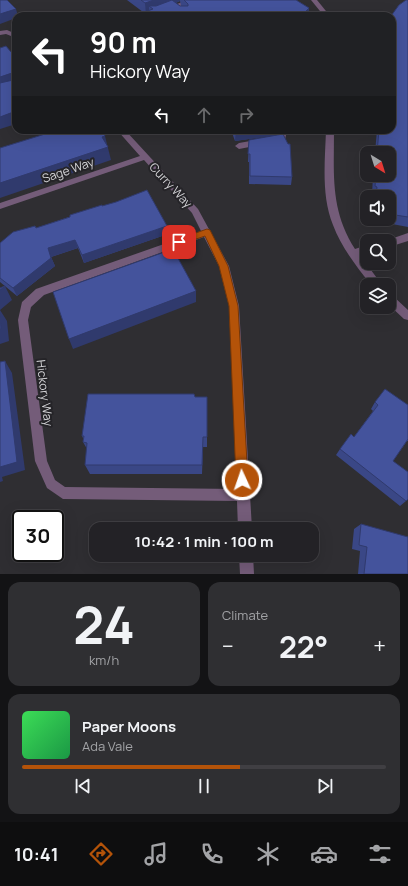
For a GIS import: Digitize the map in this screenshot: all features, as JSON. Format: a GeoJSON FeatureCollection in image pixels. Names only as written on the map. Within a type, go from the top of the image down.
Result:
{"type":"FeatureCollection","features":[{"type":"Feature","properties":{"kind":"street"},"geometry":{"type":"LineString","coordinates":[[167,12],[176,10],[193,0]]}},
{"type":"Feature","properties":{"kind":"street"},"geometry":{"type":"LineString","coordinates":[[314,0],[324,12]]}},
{"type":"Feature","properties":{"kind":"street"},"geometry":{"type":"LineString","coordinates":[[0,33],[7,32],[12,34]]}},
{"type":"Feature","properties":{"kind":"street","name":"Curry Way"},"geometry":{"type":"LineString","coordinates":[[125,134],[195,211],[224,266],[234,306],[244,522]]}},
{"type":"Feature","properties":{"kind":"street"},"geometry":{"type":"LineString","coordinates":[[239,146],[282,138],[282,134]]}},
{"type":"Feature","properties":{"kind":"street"},"geometry":{"type":"LineString","coordinates":[[330,134],[330,194],[335,219],[353,254],[372,278]]}},
{"type":"Feature","properties":{"kind":"street","name":"Sage Way"},"geometry":{"type":"LineString","coordinates":[[0,206],[144,156]]}},
{"type":"Feature","properties":{"kind":"street","name":"Hickory Way"},"geometry":{"type":"LineString","coordinates":[[207,232],[40,292],[26,305],[23,320],[40,461],[51,484],[63,493],[243,495]]}},
{"type":"Feature","properties":{"kind":"street"},"geometry":{"type":"LineString","coordinates":[[396,241],[408,237]]}},
{"type":"Feature","properties":{"kind":"street"},"geometry":{"type":"LineString","coordinates":[[353,254],[360,252]]}},
{"type":"Feature","properties":{"kind":"street"},"geometry":{"type":"LineString","coordinates":[[396,305],[408,316]]}},
{"type":"Feature","properties":{"kind":"street"},"geometry":{"type":"LineString","coordinates":[[246,562],[247,574]]}},
{"type":"Feature","properties":{"kind":"building"},"geometry":{"type":"Polygon","coordinates":[[[0,0],[7,0],[16,9],[0,14],[0,0]]]}},
{"type":"Feature","properties":{"kind":"building"},"geometry":{"type":"Polygon","coordinates":[[[141,0],[154,0],[145,3],[141,0]]]}},
{"type":"Feature","properties":{"kind":"building"},"geometry":{"type":"Polygon","coordinates":[[[172,0],[180,6],[188,6],[184,0],[296,0],[309,8],[305,12],[145,12],[153,9],[149,6],[156,6],[172,0]]]}},
{"type":"Feature","properties":{"kind":"building"},"geometry":{"type":"Polygon","coordinates":[[[408,0],[408,217],[396,215],[396,190],[377,190],[377,187],[375,186],[375,182],[396,182],[396,146],[378,146],[379,134],[396,134],[396,12],[394,12],[399,5],[408,0]]]}},
{"type":"Feature","properties":{"kind":"building"},"geometry":{"type":"Polygon","coordinates":[[[6,46],[12,52],[12,73],[0,77],[0,48],[6,46]]]}},
{"type":"Feature","properties":{"kind":"building"},"geometry":{"type":"Polygon","coordinates":[[[12,80],[12,112],[0,117],[0,83],[12,80]]]}},
{"type":"Feature","properties":{"kind":"building"},"geometry":{"type":"Polygon","coordinates":[[[45,134],[104,134],[105,136],[102,137],[108,147],[0,183],[0,148],[45,134]]]}},
{"type":"Feature","properties":{"kind":"building"},"geometry":{"type":"Polygon","coordinates":[[[283,134],[288,144],[290,144],[292,177],[250,176],[250,154],[248,154],[249,140],[283,134]]]}},
{"type":"Feature","properties":{"kind":"building"},"geometry":{"type":"Polygon","coordinates":[[[147,190],[167,226],[82,255],[75,240],[48,248],[51,258],[13,288],[0,278],[0,243],[13,232],[35,226],[36,228],[70,217],[70,215],[116,202],[147,190]]]}},
{"type":"Feature","properties":{"kind":"building"},"geometry":{"type":"Polygon","coordinates":[[[173,249],[196,291],[69,339],[53,292],[173,249]]]}},
{"type":"Feature","properties":{"kind":"building"},"geometry":{"type":"Polygon","coordinates":[[[5,361],[17,462],[0,467],[0,362],[5,361]]]}},
{"type":"Feature","properties":{"kind":"building"},"geometry":{"type":"Polygon","coordinates":[[[385,389],[408,405],[408,439],[393,461],[408,472],[408,499],[406,501],[340,449],[351,434],[354,437],[378,405],[375,402],[385,389]]]}},
{"type":"Feature","properties":{"kind":"building"},"geometry":{"type":"Polygon","coordinates":[[[88,394],[194,394],[195,397],[207,397],[207,437],[203,437],[202,465],[85,465],[87,443],[83,442],[84,436],[82,436],[88,394]]]}},
{"type":"Feature","properties":{"kind":"building"},"geometry":{"type":"Polygon","coordinates":[[[361,524],[408,537],[408,574],[364,574],[367,547],[359,545],[361,524]]]}},
{"type":"Feature","properties":{"kind":"route"},"geometry":{"type":"LineString","coordinates":[[179,242],[207,232],[224,266],[234,306],[242,480]]}}]}
